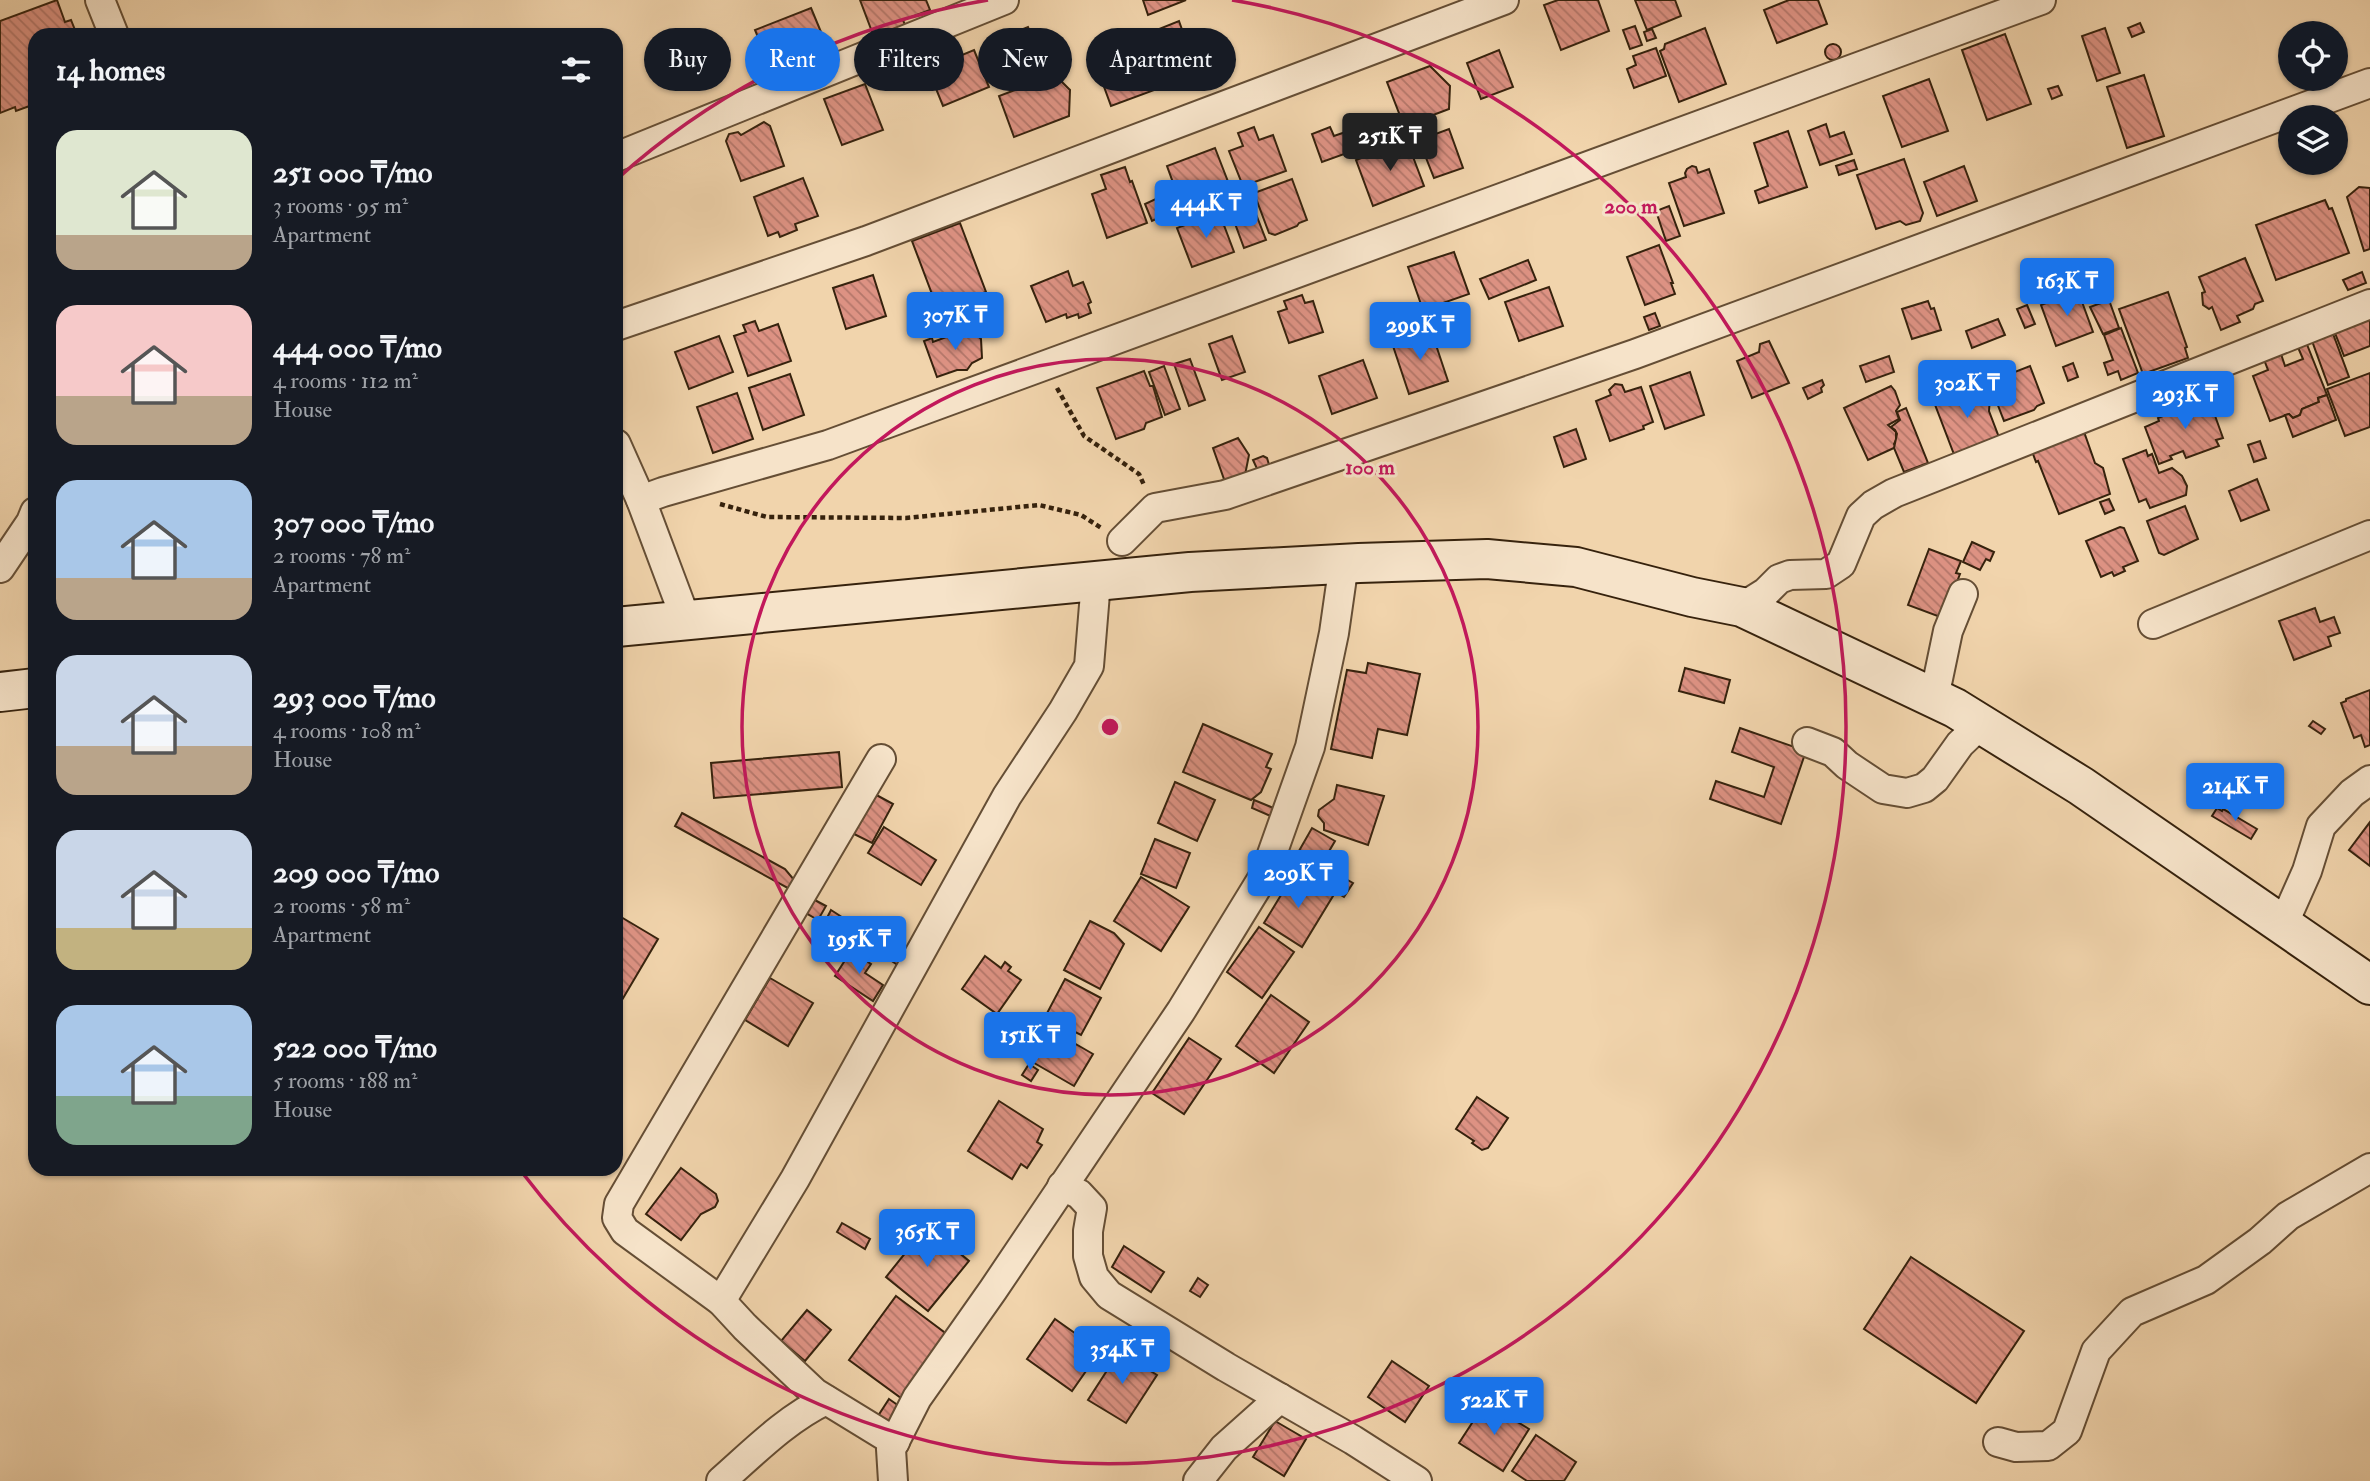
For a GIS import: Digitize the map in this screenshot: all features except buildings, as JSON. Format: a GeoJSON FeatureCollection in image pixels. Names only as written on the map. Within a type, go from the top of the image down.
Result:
{"type":"FeatureCollection","features":[{"type":"Feature","properties":{"kind":"main road"},"geometry":{"type":"LineString","coordinates":[[623,626],[1190,572],[1344,563],[1487,559],[1576,567],[1742,607],[1934,698],[2081,786],[2370,985]]}},
{"type":"Feature","properties":{"kind":"main road"},"geometry":{"type":"LineString","coordinates":[[0,692],[28,689]]}},
{"type":"Feature","properties":{"kind":"street"},"geometry":{"type":"LineString","coordinates":[[100,0],[111,28]]}},
{"type":"Feature","properties":{"kind":"street"},"geometry":{"type":"LineString","coordinates":[[623,154],[1004,0]]}},
{"type":"Feature","properties":{"kind":"street"},"geometry":{"type":"LineString","coordinates":[[623,324],[866,241],[1504,0]]}},
{"type":"Feature","properties":{"kind":"street"},"geometry":{"type":"LineString","coordinates":[[641,500],[828,445],[2041,0]]}},
{"type":"Feature","properties":{"kind":"street"},"geometry":{"type":"LineString","coordinates":[[1122,541],[1155,508],[1225,495],[1635,354],[2370,83]]}},
{"type":"Feature","properties":{"kind":"street"},"geometry":{"type":"LineString","coordinates":[[1742,607],[1766,592],[1779,579],[1790,575],[1826,573],[1840,564],[1861,516],[1873,505],[1894,493],[2370,304]]}},
{"type":"Feature","properties":{"kind":"street"},"geometry":{"type":"LineString","coordinates":[[623,460],[686,620]]}},
{"type":"Feature","properties":{"kind":"street"},"geometry":{"type":"LineString","coordinates":[[0,568],[28,526]]}},
{"type":"Feature","properties":{"kind":"street"},"geometry":{"type":"LineString","coordinates":[[2153,624],[2370,535]]}},
{"type":"Feature","properties":{"kind":"street"},"geometry":{"type":"LineString","coordinates":[[893,1481],[891,1449],[917,1398],[1181,1011],[1265,874],[1310,747],[1334,633],[1344,563]]}},
{"type":"Feature","properties":{"kind":"street"},"geometry":{"type":"LineString","coordinates":[[721,1301],[795,1180],[1007,796],[1089,666],[1096,581]]}},
{"type":"Feature","properties":{"kind":"street"},"geometry":{"type":"LineString","coordinates":[[1934,698],[1948,631],[1963,594]]}},
{"type":"Feature","properties":{"kind":"street"},"geometry":{"type":"LineString","coordinates":[[1807,742],[1833,752],[1847,765],[1883,789],[1907,793],[1924,788],[1935,779],[1960,744],[1980,724]]}},
{"type":"Feature","properties":{"kind":"street"},"geometry":{"type":"LineString","coordinates":[[881,759],[619,1204],[617,1218],[625,1231],[721,1301],[787,1367],[825,1400],[895,1442]]}},
{"type":"Feature","properties":{"kind":"street"},"geometry":{"type":"LineString","coordinates":[[2283,925],[2307,872],[2321,826],[2352,793],[2370,780]]}},
{"type":"Feature","properties":{"kind":"street"},"geometry":{"type":"LineString","coordinates":[[1998,1442],[2016,1447],[2048,1446],[2067,1431],[2096,1350],[2132,1312],[2206,1280],[2260,1241],[2287,1216],[2370,1168]]}},
{"type":"Feature","properties":{"kind":"street"},"geometry":{"type":"LineString","coordinates":[[1062,1186],[1079,1194],[1092,1208],[1088,1256],[1094,1277],[1109,1295],[1353,1440],[1401,1476]]}},
{"type":"Feature","properties":{"kind":"street"},"geometry":{"type":"LineString","coordinates":[[1198,1481],[1224,1448],[1280,1398]]}},
{"type":"Feature","properties":{"kind":"street"},"geometry":{"type":"LineString","coordinates":[[721,1481],[776,1432],[825,1400]]}},
{"type":"Feature","properties":{"kind":"path"},"geometry":{"type":"LineString","coordinates":[[1045,365],[1084,436],[1139,474],[1155,508]]}},
{"type":"Feature","properties":{"kind":"path"},"geometry":{"type":"LineString","coordinates":[[718,503],[767,517],[906,518],[1039,505],[1081,515],[1122,541]]}}]}
